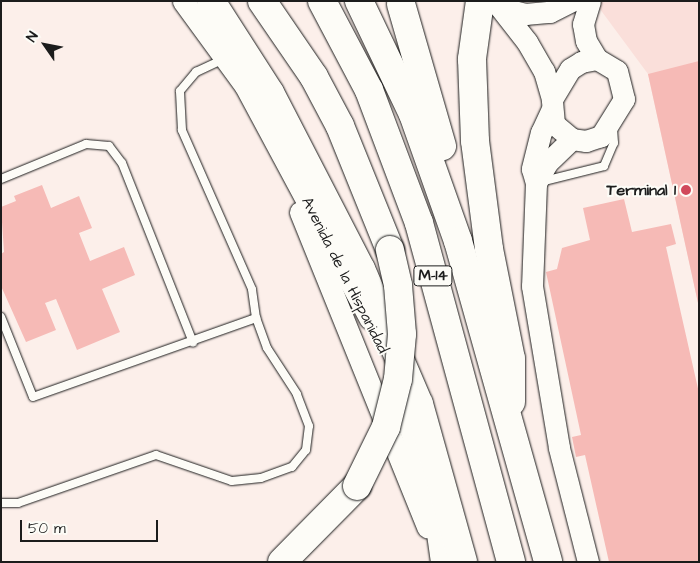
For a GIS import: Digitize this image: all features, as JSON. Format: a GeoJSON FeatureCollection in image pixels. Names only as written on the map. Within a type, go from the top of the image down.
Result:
{"type":"FeatureCollection","features":[{"type":"Feature","properties":{"kind":"highway"},"geometry":{"type":"LineString","coordinates":[[211,1],[270,93],[361,268],[419,404],[463,562]]}},
{"type":"Feature","properties":{"kind":"highway"},"geometry":{"type":"LineString","coordinates":[[262,1],[314,77],[340,126],[390,250],[398,285],[402,334],[398,379],[386,427],[357,486],[282,562]]}},
{"type":"Feature","properties":{"kind":"highway","name":"M-14"},"geometry":{"type":"LineString","coordinates":[[322,1],[368,90],[419,222],[511,562]]}},
{"type":"Feature","properties":{"kind":"highway","name":"M-14"},"geometry":{"type":"LineString","coordinates":[[359,1],[413,114],[458,241],[512,426],[548,562]]}},
{"type":"Feature","properties":{"kind":"highway"},"geometry":{"type":"LineString","coordinates":[[400,3],[452,181],[458,241]]}},
{"type":"Feature","properties":{"kind":"highway"},"geometry":{"type":"LineString","coordinates":[[492,3],[474,102],[477,169],[511,359],[512,426]]}},
{"type":"Feature","properties":{"kind":"street","name":"Avenida de la Hispanidad"},"geometry":{"type":"LineString","coordinates":[[183,1],[245,86],[381,340],[432,498],[440,562]]}},
{"type":"Feature","properties":{"kind":"street"},"geometry":{"type":"LineString","coordinates":[[492,3],[534,13],[550,12],[572,1]]}},
{"type":"Feature","properties":{"kind":"street"},"geometry":{"type":"LineString","coordinates":[[492,3],[544,72],[552,105],[554,124],[572,139],[586,141],[601,136],[624,99],[623,85],[617,71],[596,59],[586,41],[583,24],[590,1]]}},
{"type":"Feature","properties":{"kind":"street"},"geometry":{"type":"LineString","coordinates":[[588,562],[559,448],[532,286],[536,183],[532,168],[537,146],[552,105],[570,69],[581,62],[596,59]]}},
{"type":"Feature","properties":{"kind":"street","name":"Avenida de la Hispanidad"},"geometry":{"type":"LineString","coordinates":[[245,86],[440,562]]}},
{"type":"Feature","properties":{"kind":"street"},"geometry":{"type":"LineString","coordinates":[[536,183],[547,163],[572,139]]}},
{"type":"Feature","properties":{"kind":"lane"},"geometry":{"type":"LineString","coordinates":[[1,503],[18,503],[156,455],[232,480],[261,478],[292,467],[306,450],[309,426],[297,394],[267,348],[256,318],[252,289],[182,130],[180,91],[196,72],[226,59]]}},
{"type":"Feature","properties":{"kind":"lane"},"geometry":{"type":"LineString","coordinates":[[536,183],[604,166],[614,143],[612,121]]}},
{"type":"Feature","properties":{"kind":"lane"},"geometry":{"type":"LineString","coordinates":[[1,179],[86,144],[109,146],[122,163],[193,342]]}},
{"type":"Feature","properties":{"kind":"lane"},"geometry":{"type":"LineString","coordinates":[[1,317],[33,397],[193,342],[256,318]]}},
{"type":"Feature","properties":{"kind":"shaded area"},"geometry":{"type":"Polygon","coordinates":[[[594,1],[699,1],[699,307],[648,74],[594,1]]]}},
{"type":"Feature","properties":{"kind":"building","name":"Terminal 1"},"geometry":{"type":"Polygon","coordinates":[[[699,61],[699,303],[698,303],[648,74],[699,61]]]}},
{"type":"Feature","properties":{"kind":"building"},"geometry":{"type":"Polygon","coordinates":[[[42,185],[51,208],[79,196],[92,228],[79,233],[90,261],[124,247],[135,275],[102,289],[120,332],[77,350],[56,299],[45,303],[56,330],[26,342],[1,286],[1,254],[4,252],[1,207],[16,201],[14,196],[42,185]]]}},
{"type":"Feature","properties":{"kind":"building"},"geometry":{"type":"Polygon","coordinates":[[[624,199],[632,232],[671,224],[676,244],[666,247],[699,393],[699,562],[609,562],[585,455],[576,457],[572,437],[581,435],[546,272],[557,269],[562,248],[590,240],[583,208],[624,199]]]}},
{"type":"Feature","properties":{"kind":"place","name":"Terminal 1"},"geometry":{"type":"Point","coordinates":[686,190]}}]}
